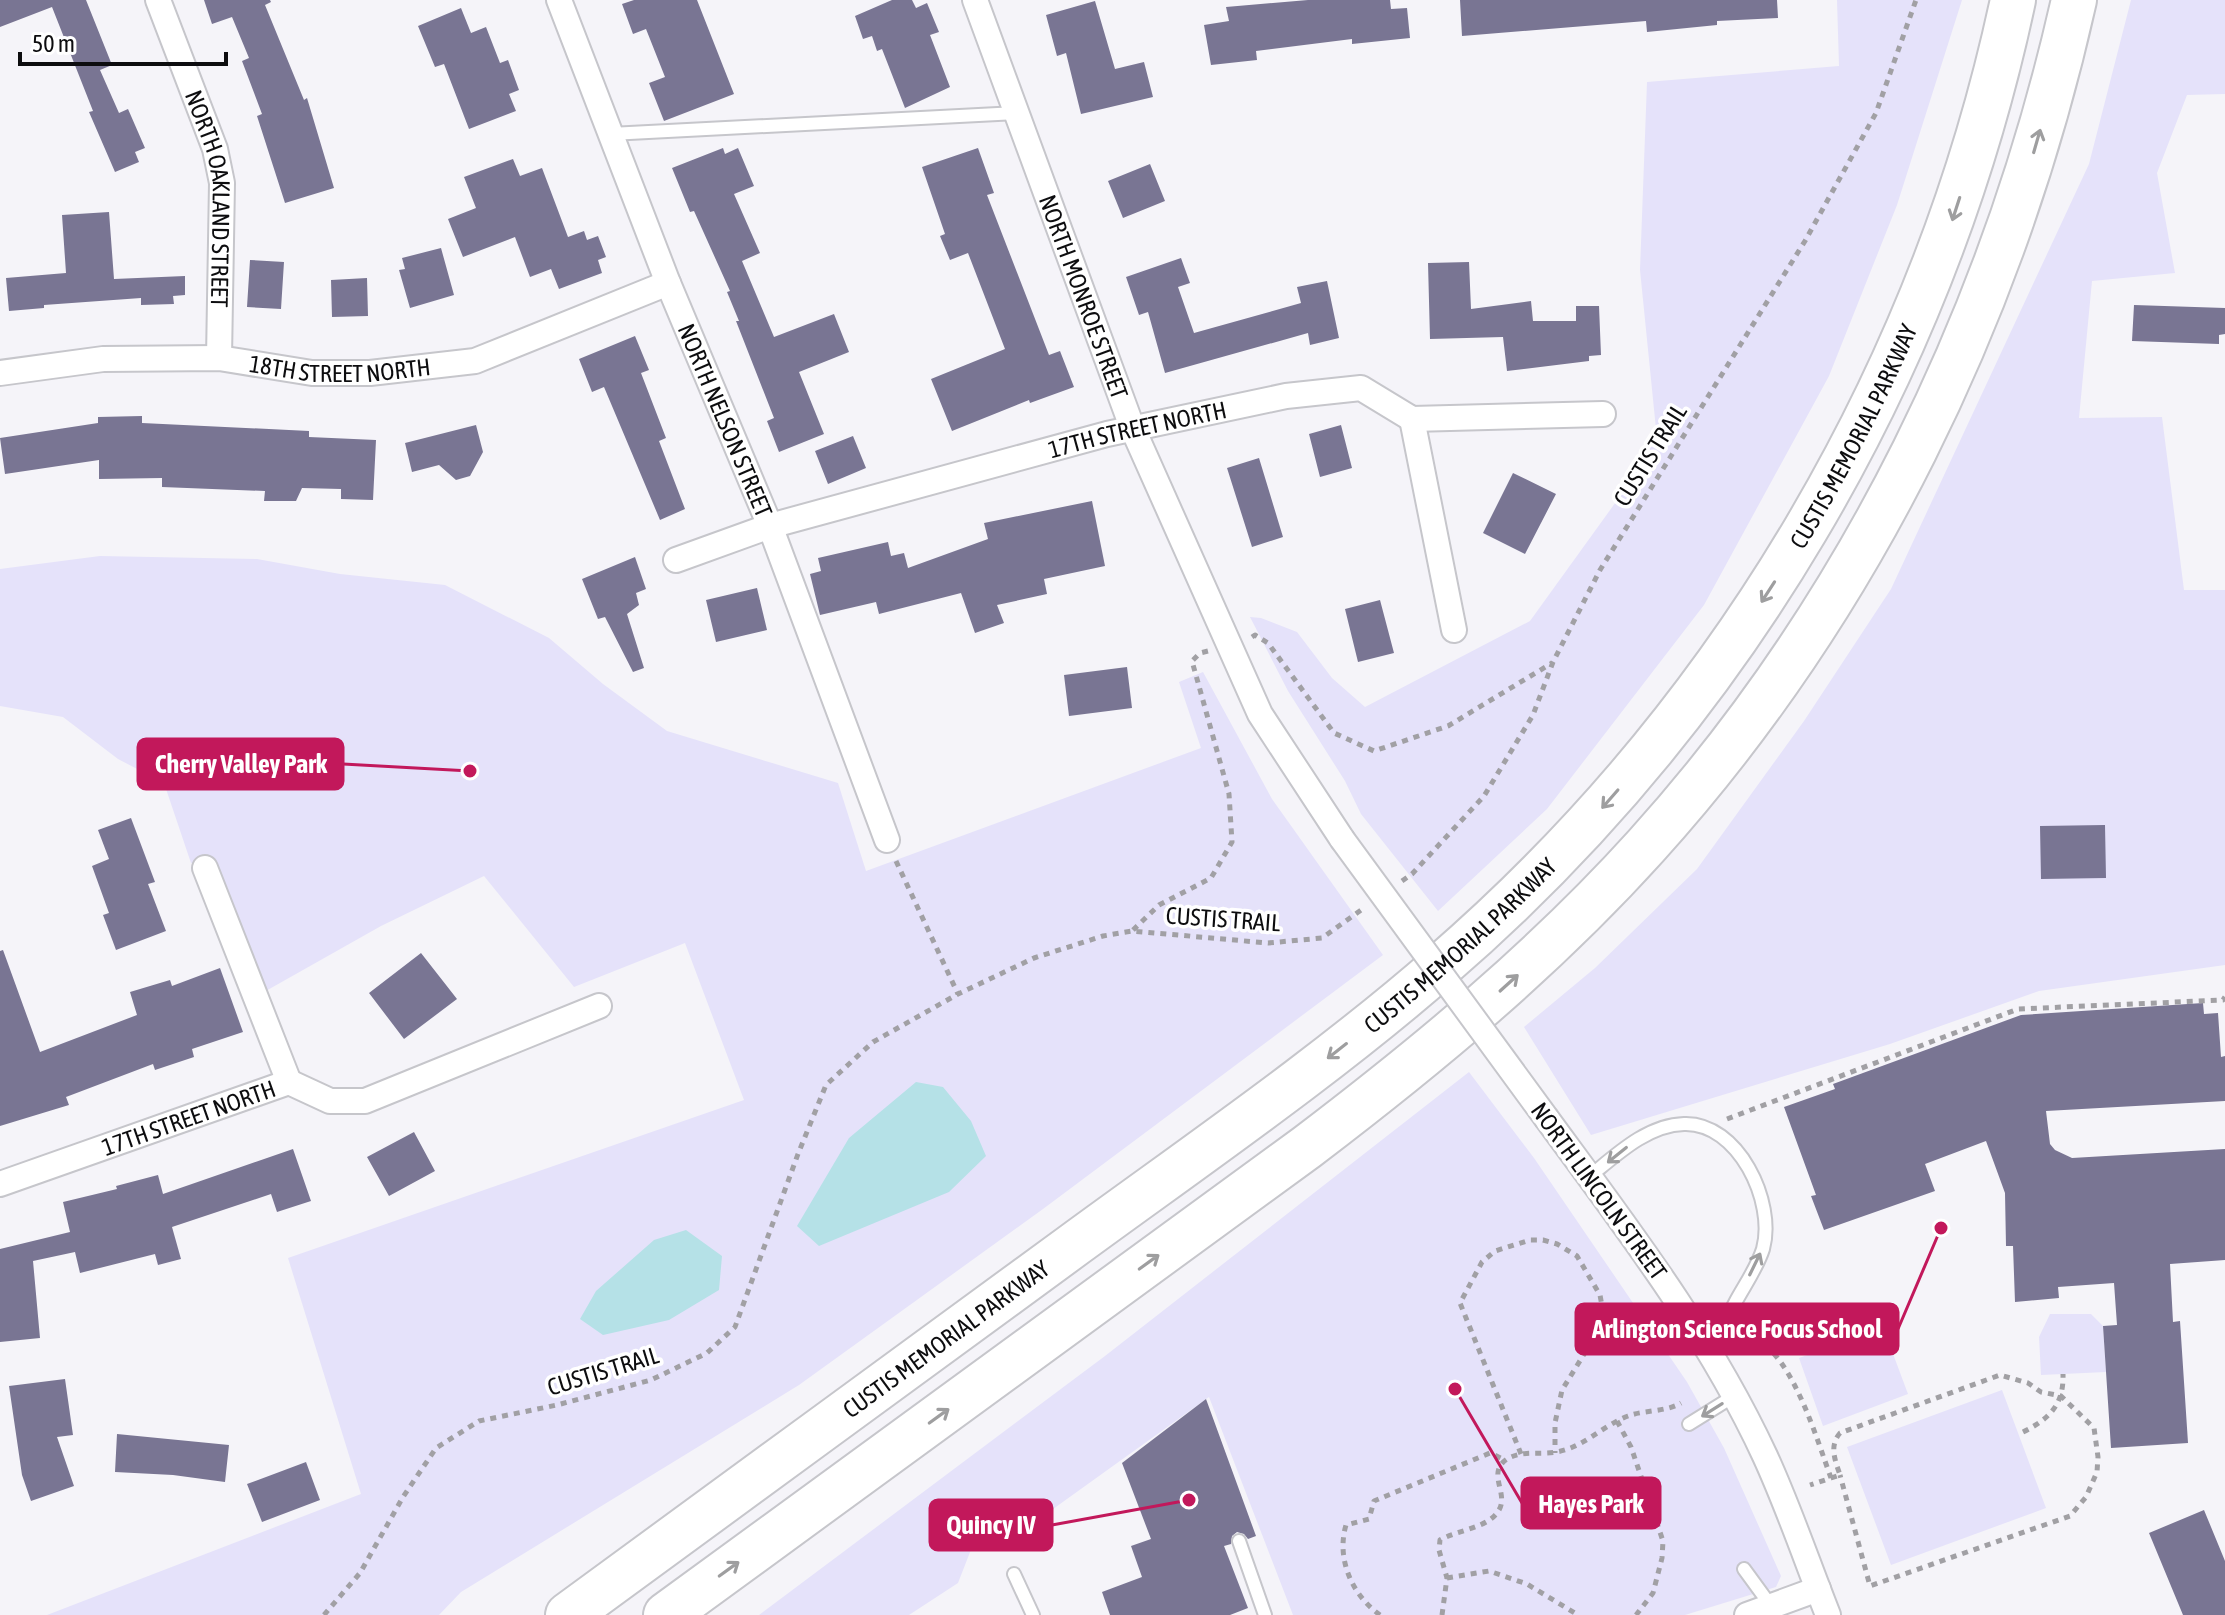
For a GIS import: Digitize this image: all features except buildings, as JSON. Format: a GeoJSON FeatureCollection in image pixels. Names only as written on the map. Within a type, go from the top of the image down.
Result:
{"type":"FeatureCollection","features":[{"type":"Feature","properties":{"kind":"highway","name":"CUSTIS MEMORIAL PARKWAY"},"geometry":{"type":"LineString","coordinates":[[568,1615],[1333,1055],[1478,933],[1585,826],[1683,711],[1742,632],[1851,449],[1892,369],[1949,229],[1995,83],[2013,0]]}},
{"type":"Feature","properties":{"kind":"highway"},"geometry":{"type":"LineString","coordinates":[[666,1615],[1307,1147],[1407,1069],[1540,955],[1680,807],[1743,727],[1829,604],[1880,518],[1931,417],[1966,343],[2005,242],[2050,99],[2074,0]]}},
{"type":"Feature","properties":{"kind":"street","name":"NORTH OAKLAND STREET"},"geometry":{"type":"LineString","coordinates":[[158,0],[215,149],[222,183],[219,358]]}},
{"type":"Feature","properties":{"kind":"street","name":"NORTH NELSON STREET"},"geometry":{"type":"LineString","coordinates":[[559,0],[668,283],[770,526],[887,840]]}},
{"type":"Feature","properties":{"kind":"street","name":"NORTH MONROE STREET"},"geometry":{"type":"LineString","coordinates":[[975,0],[1132,427],[1260,714],[1342,839]]}},
{"type":"Feature","properties":{"kind":"street","name":"18TH STREET NORTH"},"geometry":{"type":"LineString","coordinates":[[0,373],[103,359],[219,358],[312,373],[370,373],[475,361],[668,283]]}},
{"type":"Feature","properties":{"kind":"street","name":"17TH STREET NORTH"},"geometry":{"type":"LineString","coordinates":[[676,560],[770,526],[1132,427],[1286,396],[1361,388],[1412,419]]}},
{"type":"Feature","properties":{"kind":"street"},"geometry":{"type":"LineString","coordinates":[[1454,630],[1412,419],[1603,414]]}},
{"type":"Feature","properties":{"kind":"street","name":"NORTH LINCOLN STREET"},"geometry":{"type":"LineString","coordinates":[[1342,839],[1657,1268],[1715,1362],[1765,1456],[1828,1615]]}},
{"type":"Feature","properties":{"kind":"street"},"geometry":{"type":"LineString","coordinates":[[205,868],[289,1082]]}},
{"type":"Feature","properties":{"kind":"street","name":"17TH STREET NORTH"},"geometry":{"type":"LineString","coordinates":[[0,1184],[289,1082],[330,1101],[365,1101],[599,1006]]}},
{"type":"Feature","properties":{"kind":"street"},"geometry":{"type":"LineString","coordinates":[[1747,1615],[1818,1589]]}},
{"type":"Feature","properties":{"kind":"lane"},"geometry":{"type":"LineString","coordinates":[[610,134],[1017,113]]}},
{"type":"Feature","properties":{"kind":"lane"},"geometry":{"type":"LineString","coordinates":[[1589,1177],[1632,1142],[1661,1128],[1684,1123],[1707,1126],[1729,1142],[1753,1173],[1766,1214],[1763,1248],[1733,1307],[1715,1362]]}},
{"type":"Feature","properties":{"kind":"lane"},"geometry":{"type":"LineString","coordinates":[[1689,1424],[1734,1396]]}},
{"type":"Feature","properties":{"kind":"lane"},"geometry":{"type":"LineString","coordinates":[[1239,1541],[1265,1615]]}},
{"type":"Feature","properties":{"kind":"lane"},"geometry":{"type":"LineString","coordinates":[[1744,1569],[1771,1606]]}},
{"type":"Feature","properties":{"kind":"lane"},"geometry":{"type":"LineString","coordinates":[[1014,1574],[1033,1615]]}},
{"type":"Feature","properties":{"kind":"path","name":"CUSTIS TRAIL"},"geometry":{"type":"LineString","coordinates":[[1399,883],[1412,874],[1484,796],[1533,715],[1553,662],[1600,570],[1805,241],[1876,113],[1915,1]]}},
{"type":"Feature","properties":{"kind":"path"},"geometry":{"type":"LineString","coordinates":[[1255,635],[1268,643],[1334,733],[1374,751],[1448,726],[1553,662]]}},
{"type":"Feature","properties":{"kind":"path"},"geometry":{"type":"LineString","coordinates":[[1132,931],[1159,905],[1211,878],[1232,842],[1229,794],[1192,661],[1200,653]]}},
{"type":"Feature","properties":{"kind":"path"},"geometry":{"type":"LineString","coordinates":[[887,840],[958,994]]}},
{"type":"Feature","properties":{"kind":"path","name":"CUSTIS TRAIL"},"geometry":{"type":"LineString","coordinates":[[324,1615],[360,1573],[403,1497],[436,1448],[479,1421],[557,1405],[651,1380],[707,1353],[735,1327],[826,1085],[873,1042],[958,994],[1034,958],[1103,936],[1132,931],[1268,943],[1322,938],[1373,901]]}},
{"type":"Feature","properties":{"kind":"path"},"geometry":{"type":"LineString","coordinates":[[1707,1126],[2018,1009],[2223,1000],[2225,997]]}},
{"type":"Feature","properties":{"kind":"path"},"geometry":{"type":"LineString","coordinates":[[1521,1454],[1460,1303],[1487,1256],[1530,1240],[1557,1244],[1577,1256],[1600,1295],[1603,1308],[1602,1325],[1562,1390],[1555,1423],[1555,1453]]}},
{"type":"Feature","properties":{"kind":"path"},"geometry":{"type":"LineString","coordinates":[[1755,1339],[1765,1343],[1791,1378],[1831,1478]]}},
{"type":"Feature","properties":{"kind":"path"},"geometry":{"type":"LineString","coordinates":[[2023,1432],[2049,1417],[2061,1396],[2063,1374]]}},
{"type":"Feature","properties":{"kind":"path"},"geometry":{"type":"LineString","coordinates":[[2000,1375],[2028,1383],[2041,1392],[2061,1396],[2094,1428],[2097,1436],[2097,1472],[2076,1512],[1870,1586],[1840,1475],[1833,1451],[1840,1433],[2000,1375]]}},
{"type":"Feature","properties":{"kind":"path"},"geometry":{"type":"LineString","coordinates":[[1442,1615],[1447,1578],[1439,1550],[1440,1540],[1487,1521],[1499,1511],[1502,1498],[1497,1475],[1505,1460],[1521,1454],[1555,1453],[1580,1445],[1628,1416],[1677,1406],[1688,1399]]}},
{"type":"Feature","properties":{"kind":"path"},"geometry":{"type":"LineString","coordinates":[[1617,1421],[1631,1447],[1663,1541],[1653,1593],[1636,1615]]}},
{"type":"Feature","properties":{"kind":"path"},"geometry":{"type":"LineString","coordinates":[[1380,1615],[1366,1605],[1355,1590],[1342,1553],[1346,1525],[1369,1519],[1374,1501],[1397,1491],[1490,1453],[1505,1460]]}},
{"type":"Feature","properties":{"kind":"path"},"geometry":{"type":"LineString","coordinates":[[1810,1485],[1840,1475]]}},
{"type":"Feature","properties":{"kind":"path"},"geometry":{"type":"LineString","coordinates":[[1447,1578],[1489,1571],[1527,1584],[1578,1615]]}},
{"type":"Feature","properties":{"kind":"shaded area"},"geometry":{"type":"Polygon","coordinates":[[[1837,0],[1962,0],[1897,205],[1829,376],[1704,605],[1547,809],[1438,911],[1361,814],[1345,781],[1288,691],[1250,617],[1297,632],[1332,678],[1365,707],[1530,621],[1631,481],[1656,429],[1640,270],[1647,82],[1839,66],[1837,0]]]}},
{"type":"Feature","properties":{"kind":"shaded area"},"geometry":{"type":"Polygon","coordinates":[[[2131,0],[2225,0],[2225,94],[2187,95],[2157,173],[2175,273],[2092,281],[2079,418],[2162,417],[2184,590],[2225,590],[2225,965],[2039,991],[1890,1044],[1591,1135],[1524,1027],[1595,968],[1697,869],[1804,721],[1891,589],[2089,164],[2131,0]]]}},
{"type":"Feature","properties":{"kind":"shaded area"},"geometry":{"type":"Polygon","coordinates":[[[100,556],[257,559],[340,574],[445,585],[549,638],[603,684],[667,731],[838,783],[866,871],[1201,748],[1179,682],[1203,672],[1272,799],[1383,955],[1043,1209],[799,1385],[461,1592],[439,1615],[47,1615],[361,1494],[288,1258],[744,1100],[685,943],[574,987],[484,876],[381,926],[264,992],[209,860],[191,863],[164,783],[118,759],[63,717],[0,706],[0,569],[100,556]]]}},
{"type":"Feature","properties":{"kind":"shaded area"},"geometry":{"type":"Polygon","coordinates":[[[1469,1072],[1534,1158],[1687,1382],[1724,1448],[1781,1576],[1776,1587],[1685,1615],[1293,1615],[1209,1397],[996,1550],[991,1545],[972,1547],[958,1583],[909,1615],[759,1615],[1105,1356],[1469,1072]]]}},
{"type":"Feature","properties":{"kind":"shaded area"},"geometry":{"type":"Polygon","coordinates":[[[2050,1314],[2091,1314],[2103,1326],[2106,1372],[2041,1375],[2039,1337],[2050,1314]]]}},
{"type":"Feature","properties":{"kind":"shaded area"},"geometry":{"type":"Polygon","coordinates":[[[1883,1327],[1908,1394],[1823,1426],[1799,1358],[1883,1327]]]}},
{"type":"Feature","properties":{"kind":"shaded area"},"geometry":{"type":"Polygon","coordinates":[[[2002,1390],[2046,1508],[1891,1565],[1847,1447],[2002,1390]]]}},
{"type":"Feature","properties":{"kind":"water"},"geometry":{"type":"Polygon","coordinates":[[[916,1082],[943,1087],[971,1121],[986,1156],[949,1192],[819,1246],[797,1226],[849,1138],[916,1082]]]}},
{"type":"Feature","properties":{"kind":"water"},"geometry":{"type":"Polygon","coordinates":[[[686,1230],[722,1256],[719,1290],[669,1320],[603,1335],[580,1319],[596,1291],[654,1240],[686,1230]]]}},
{"type":"Feature","properties":{"kind":"place","name":"Cherry Valley Park"},"geometry":{"type":"Point","coordinates":[470,771]}},
{"type":"Feature","properties":{"kind":"place","name":"Arlington Science Focus School"},"geometry":{"type":"Point","coordinates":[1941,1228]}},
{"type":"Feature","properties":{"kind":"place","name":"Hayes Park"},"geometry":{"type":"Point","coordinates":[1455,1389]}},
{"type":"Feature","properties":{"kind":"place","name":"Quincy IV"},"geometry":{"type":"Point","coordinates":[1189,1500]}}]}
